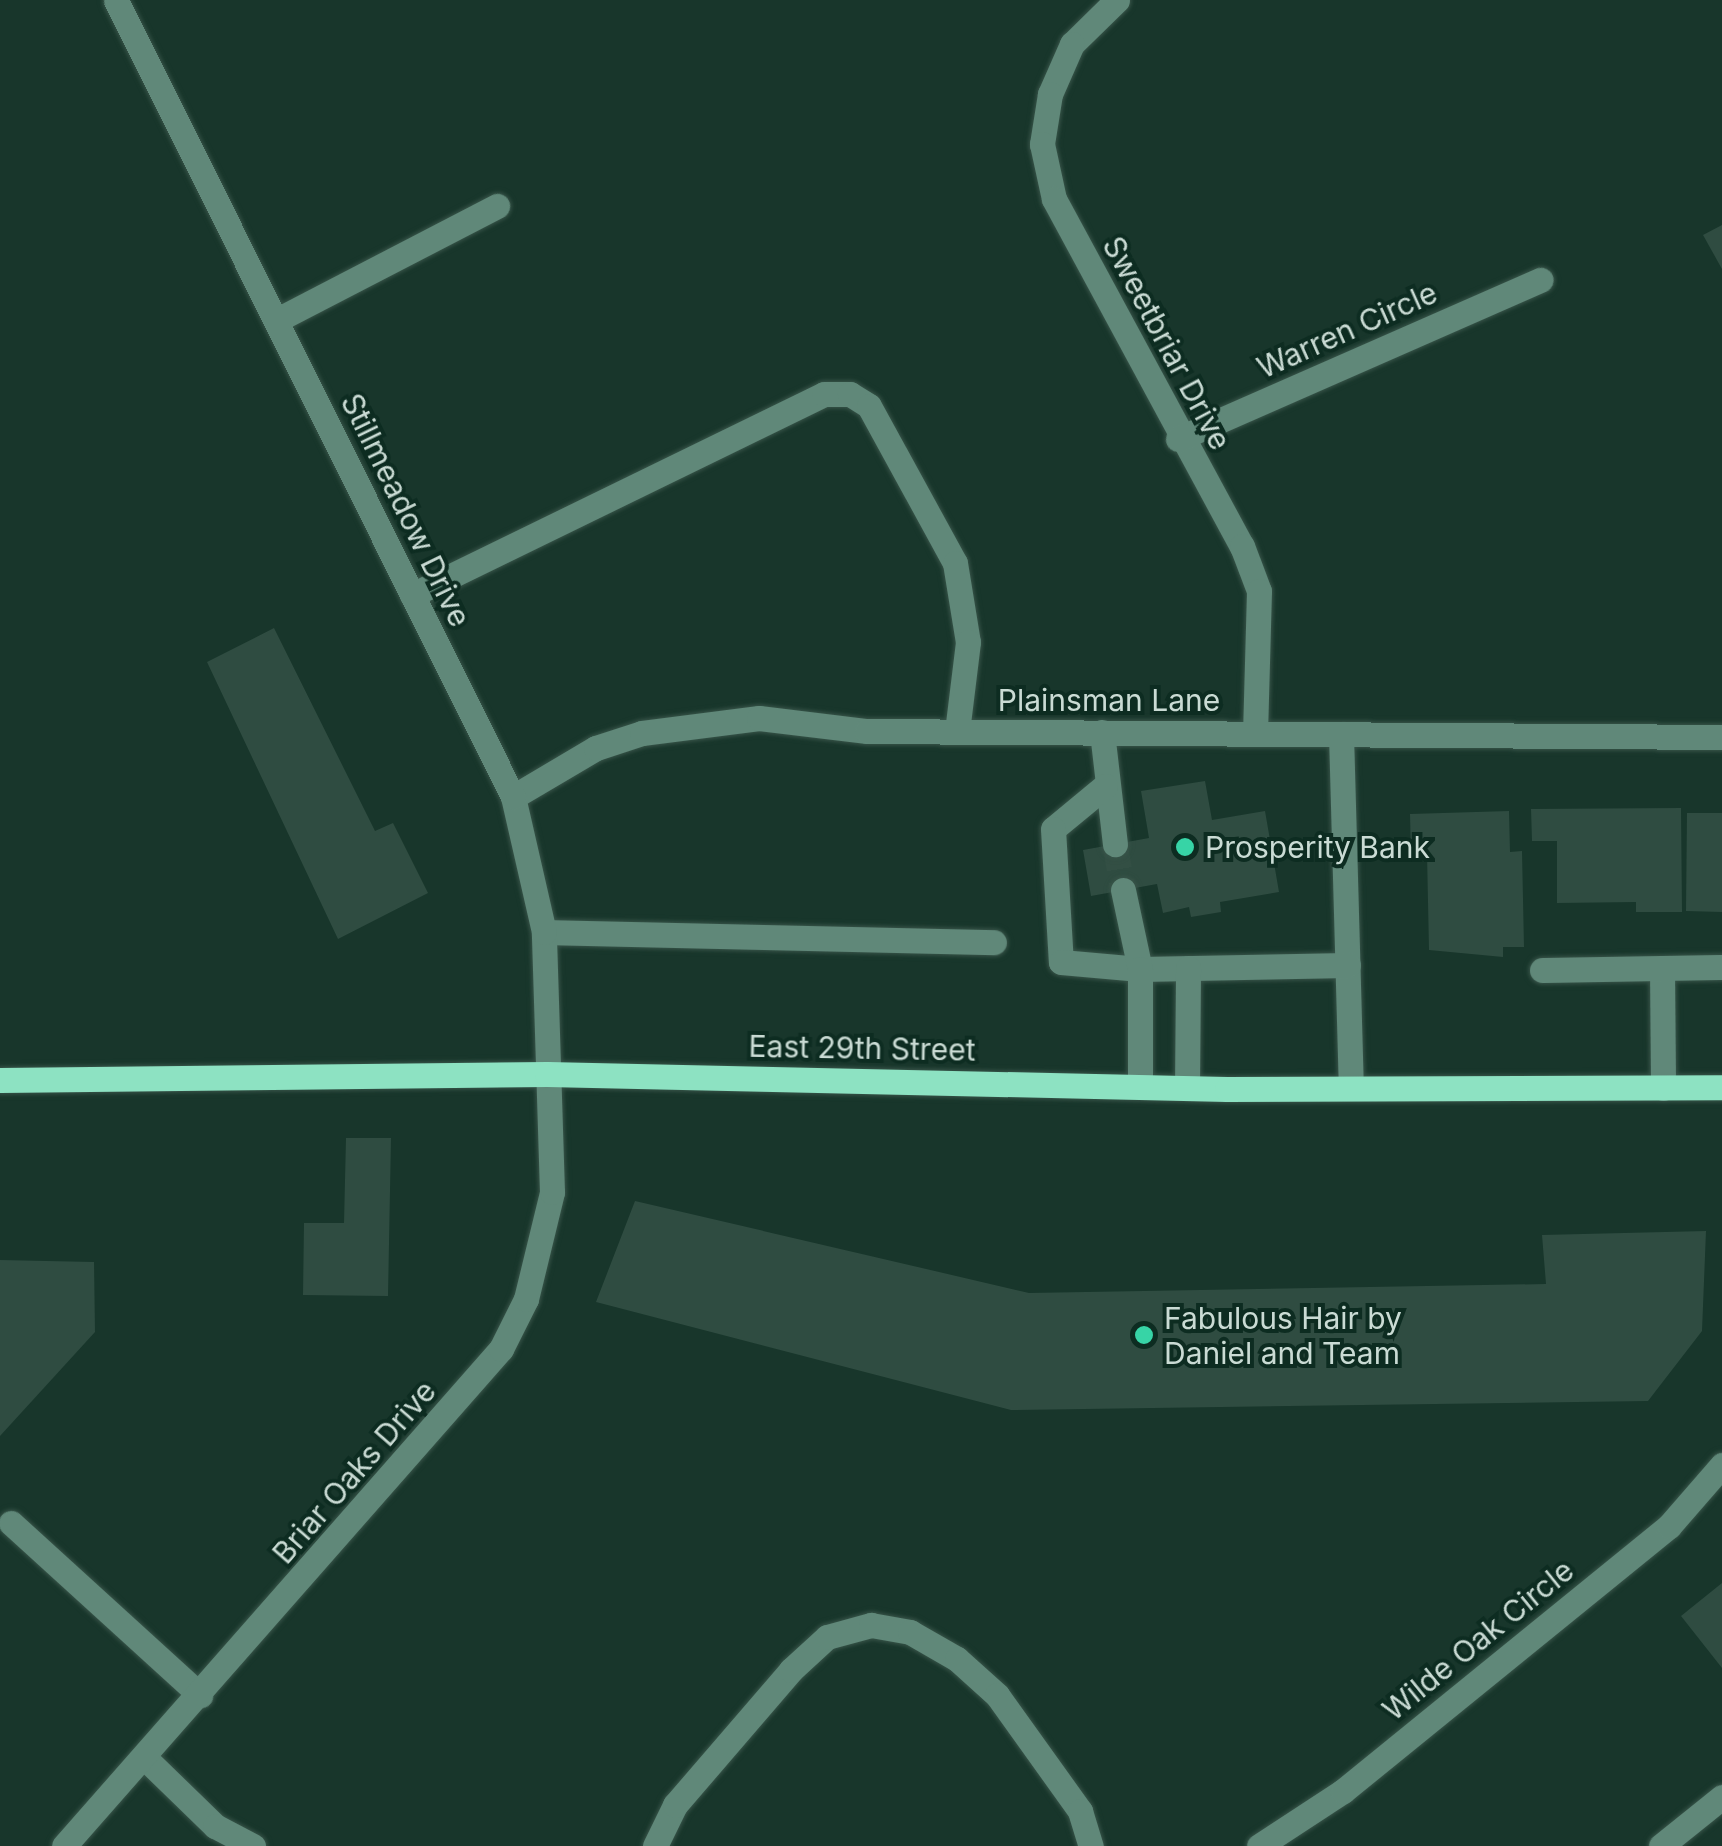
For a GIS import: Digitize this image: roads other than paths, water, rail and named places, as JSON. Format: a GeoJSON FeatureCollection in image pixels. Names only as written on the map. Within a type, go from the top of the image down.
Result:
{"type":"FeatureCollection","features":[{"type":"Feature","properties":{"kind":"main road","name":"East 29th Street"},"geometry":{"type":"LineString","coordinates":[[0,1080],[547,1074],[1187,1088],[1722,1087]]}},
{"type":"Feature","properties":{"kind":"street","name":"Stillmeadow Drive"},"geometry":{"type":"LineString","coordinates":[[116,0],[512,796],[544,932],[547,1074]]}},
{"type":"Feature","properties":{"kind":"street","name":"Sweetbriar Drive"},"geometry":{"type":"LineString","coordinates":[[1117,0],[1072,44],[1050,94],[1042,144],[1054,200],[1178,438],[1242,546],[1258,591],[1255,733]]}},
{"type":"Feature","properties":{"kind":"street"},"geometry":{"type":"LineString","coordinates":[[277,320],[497,206]]}},
{"type":"Feature","properties":{"kind":"street","name":"Warren Circle"},"geometry":{"type":"LineString","coordinates":[[1178,438],[1541,280]]}},
{"type":"Feature","properties":{"kind":"street"},"geometry":{"type":"LineString","coordinates":[[412,596],[824,394],[850,394],[869,406],[955,563],[968,642],[957,731]]}},
{"type":"Feature","properties":{"kind":"street","name":"Plainsman Lane"},"geometry":{"type":"LineString","coordinates":[[512,796],[596,748],[642,733],[759,718],[867,731],[1722,737]]}},
{"type":"Feature","properties":{"kind":"street"},"geometry":{"type":"LineString","coordinates":[[1102,732],[1105,786],[1115,844]]}},
{"type":"Feature","properties":{"kind":"street"},"geometry":{"type":"LineString","coordinates":[[1341,734],[1351,1088]]}},
{"type":"Feature","properties":{"kind":"street"},"geometry":{"type":"LineString","coordinates":[[1105,786],[1053,830],[1061,962],[1140,968],[1348,965]]}},
{"type":"Feature","properties":{"kind":"street"},"geometry":{"type":"LineString","coordinates":[[1123,890],[1140,968],[1140,1087]]}},
{"type":"Feature","properties":{"kind":"street"},"geometry":{"type":"LineString","coordinates":[[544,932],[994,942]]}},
{"type":"Feature","properties":{"kind":"street"},"geometry":{"type":"LineString","coordinates":[[1542,970],[1722,967]]}},
{"type":"Feature","properties":{"kind":"street"},"geometry":{"type":"LineString","coordinates":[[1187,1088],[1188,968]]}},
{"type":"Feature","properties":{"kind":"street"},"geometry":{"type":"LineString","coordinates":[[1662,968],[1663,1088]]}},
{"type":"Feature","properties":{"kind":"street","name":"Briar Oaks Drive"},"geometry":{"type":"LineString","coordinates":[[64,1846],[500,1349],[526,1299],[552,1192],[547,1074]]}},
{"type":"Feature","properties":{"kind":"street","name":"Wilde Oak Circle"},"geometry":{"type":"LineString","coordinates":[[1259,1846],[1319,1810],[1670,1526],[1722,1465]]}},
{"type":"Feature","properties":{"kind":"street"},"geometry":{"type":"LineString","coordinates":[[10,1523],[200,1695]]}},
{"type":"Feature","properties":{"kind":"street"},"geometry":{"type":"LineString","coordinates":[[655,1846],[675,1805],[791,1670],[827,1637],[871,1625],[910,1632],[942,1650],[997,1695],[1080,1811],[1091,1846]]}},
{"type":"Feature","properties":{"kind":"street"},"geometry":{"type":"LineString","coordinates":[[145,1758],[215,1826],[253,1846]]}},
{"type":"Feature","properties":{"kind":"street"},"geometry":{"type":"LineString","coordinates":[[1661,1846],[1722,1797]]}},
{"type":"Feature","properties":{"kind":"tunnel"},"geometry":{"type":"LineString","coordinates":[[1115,844],[1123,890]]}},
{"type":"Feature","properties":{"kind":"place","name":"Prosperity Bank"},"geometry":{"type":"Point","coordinates":[1185,847]}},
{"type":"Feature","properties":{"kind":"place","name":"Fabulous Hair by Daniel and Team"},"geometry":{"type":"Point","coordinates":[1144,1335]}}]}
